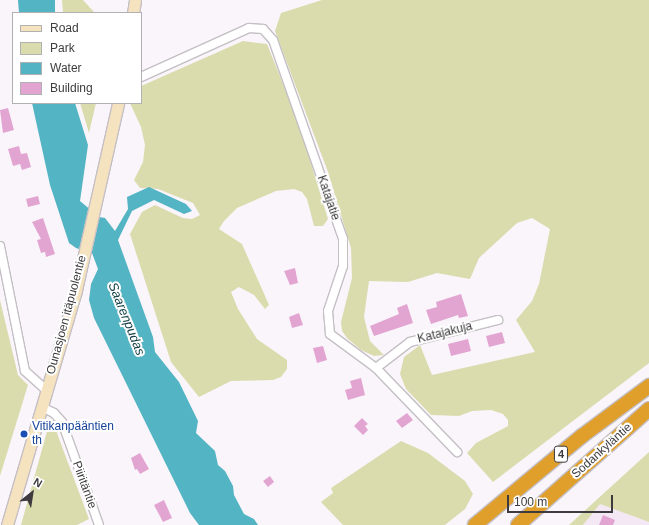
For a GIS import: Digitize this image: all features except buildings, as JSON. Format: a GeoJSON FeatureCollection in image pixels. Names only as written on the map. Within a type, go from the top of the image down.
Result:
{"type":"FeatureCollection","features":[{"type":"Feature","properties":{"kind":"highway","name":"Sodankyläntie"},"geometry":{"type":"LineString","coordinates":[[475,525],[582,436],[649,386]]}},
{"type":"Feature","properties":{"kind":"highway","name":"Sodankyläntie"},"geometry":{"type":"LineString","coordinates":[[518,525],[649,409]]}},
{"type":"Feature","properties":{"kind":"main road"},"geometry":{"type":"LineString","coordinates":[[133,12],[135,0]]}},
{"type":"Feature","properties":{"kind":"main road","name":"Ounasjoen itäpuolentie"},"geometry":{"type":"LineString","coordinates":[[7,525],[76,290],[118,104]]}},
{"type":"Feature","properties":{"kind":"street","name":"Katajatie"},"geometry":{"type":"LineString","coordinates":[[142,77],[249,28],[263,29],[273,40],[343,239],[343,266],[328,311],[327,324],[330,334],[376,368],[457,452]]}},
{"type":"Feature","properties":{"kind":"street"},"geometry":{"type":"LineString","coordinates":[[0,246],[25,372],[47,391]]}},
{"type":"Feature","properties":{"kind":"street","name":"Katajakuja"},"geometry":{"type":"LineString","coordinates":[[376,368],[410,342],[498,320]]}},
{"type":"Feature","properties":{"kind":"street","name":"Piiritäntie"},"geometry":{"type":"LineString","coordinates":[[42,407],[54,413],[62,422],[99,525]]}},
{"type":"Feature","properties":{"kind":"shaded area"},"geometry":{"type":"Polygon","coordinates":[[[600,504],[649,522],[649,525],[583,525],[600,504]]]}},
{"type":"Feature","properties":{"kind":"green space"},"geometry":{"type":"Polygon","coordinates":[[[62,0],[83,0],[94,12],[63,12],[62,0]]]}},
{"type":"Feature","properties":{"kind":"green space"},"geometry":{"type":"Polygon","coordinates":[[[322,0],[649,0],[649,363],[493,482],[467,453],[476,443],[508,426],[508,420],[503,414],[491,410],[472,411],[459,416],[431,415],[406,389],[400,374],[404,357],[420,345],[432,375],[535,352],[516,320],[532,301],[539,284],[550,229],[532,218],[517,223],[479,258],[470,279],[437,273],[408,282],[369,281],[364,317],[370,341],[384,355],[374,356],[361,350],[347,338],[342,331],[341,322],[352,278],[351,248],[328,172],[275,31],[281,13],[322,0]]]}},
{"type":"Feature","properties":{"kind":"green space"},"geometry":{"type":"Polygon","coordinates":[[[243,41],[267,44],[298,121],[328,219],[323,226],[314,226],[307,199],[302,192],[294,189],[276,191],[237,208],[224,221],[219,229],[242,244],[269,305],[265,309],[254,295],[239,287],[231,292],[238,309],[257,339],[287,360],[287,369],[281,377],[273,380],[231,381],[199,397],[171,362],[130,234],[142,212],[155,205],[183,218],[192,219],[200,215],[193,203],[158,189],[140,188],[134,180],[143,162],[145,145],[141,127],[130,104],[142,104],[142,86],[243,41]]]}},
{"type":"Feature","properties":{"kind":"green space"},"geometry":{"type":"Polygon","coordinates":[[[80,104],[96,104],[89,133],[80,104]]]}},
{"type":"Feature","properties":{"kind":"green space"},"geometry":{"type":"Polygon","coordinates":[[[0,300],[18,375],[28,385],[0,476],[0,300]]]}},
{"type":"Feature","properties":{"kind":"green space"},"geometry":{"type":"Polygon","coordinates":[[[49,424],[54,425],[89,519],[77,525],[21,525],[49,424]]]}},
{"type":"Feature","properties":{"kind":"green space"},"geometry":{"type":"Polygon","coordinates":[[[401,441],[428,453],[465,481],[473,494],[465,509],[445,525],[343,525],[321,502],[333,493],[331,488],[401,441]]]}},
{"type":"Feature","properties":{"kind":"green space"},"geometry":{"type":"Polygon","coordinates":[[[649,452],[649,522],[600,504],[583,525],[569,525],[649,452]]]}},
{"type":"Feature","properties":{"kind":"water"},"geometry":{"type":"Polygon","coordinates":[[[18,0],[55,0],[55,12],[19,12],[18,0]]]}},
{"type":"Feature","properties":{"kind":"water","name":"Saarenpudas"},"geometry":{"type":"Polygon","coordinates":[[[32,104],[75,104],[88,145],[80,201],[99,217],[105,218],[115,231],[128,209],[127,197],[149,187],[186,204],[192,211],[184,214],[154,200],[132,211],[118,240],[153,337],[155,352],[179,382],[198,421],[196,433],[215,451],[218,465],[225,471],[233,486],[234,495],[244,514],[254,519],[258,525],[199,525],[190,513],[94,318],[89,300],[91,284],[98,269],[92,253],[76,248],[69,243],[50,185],[32,104]]]}},
{"type":"Feature","properties":{"kind":"place","name":"Vitikanpääntien th"},"geometry":{"type":"Point","coordinates":[24,434]}}]}
